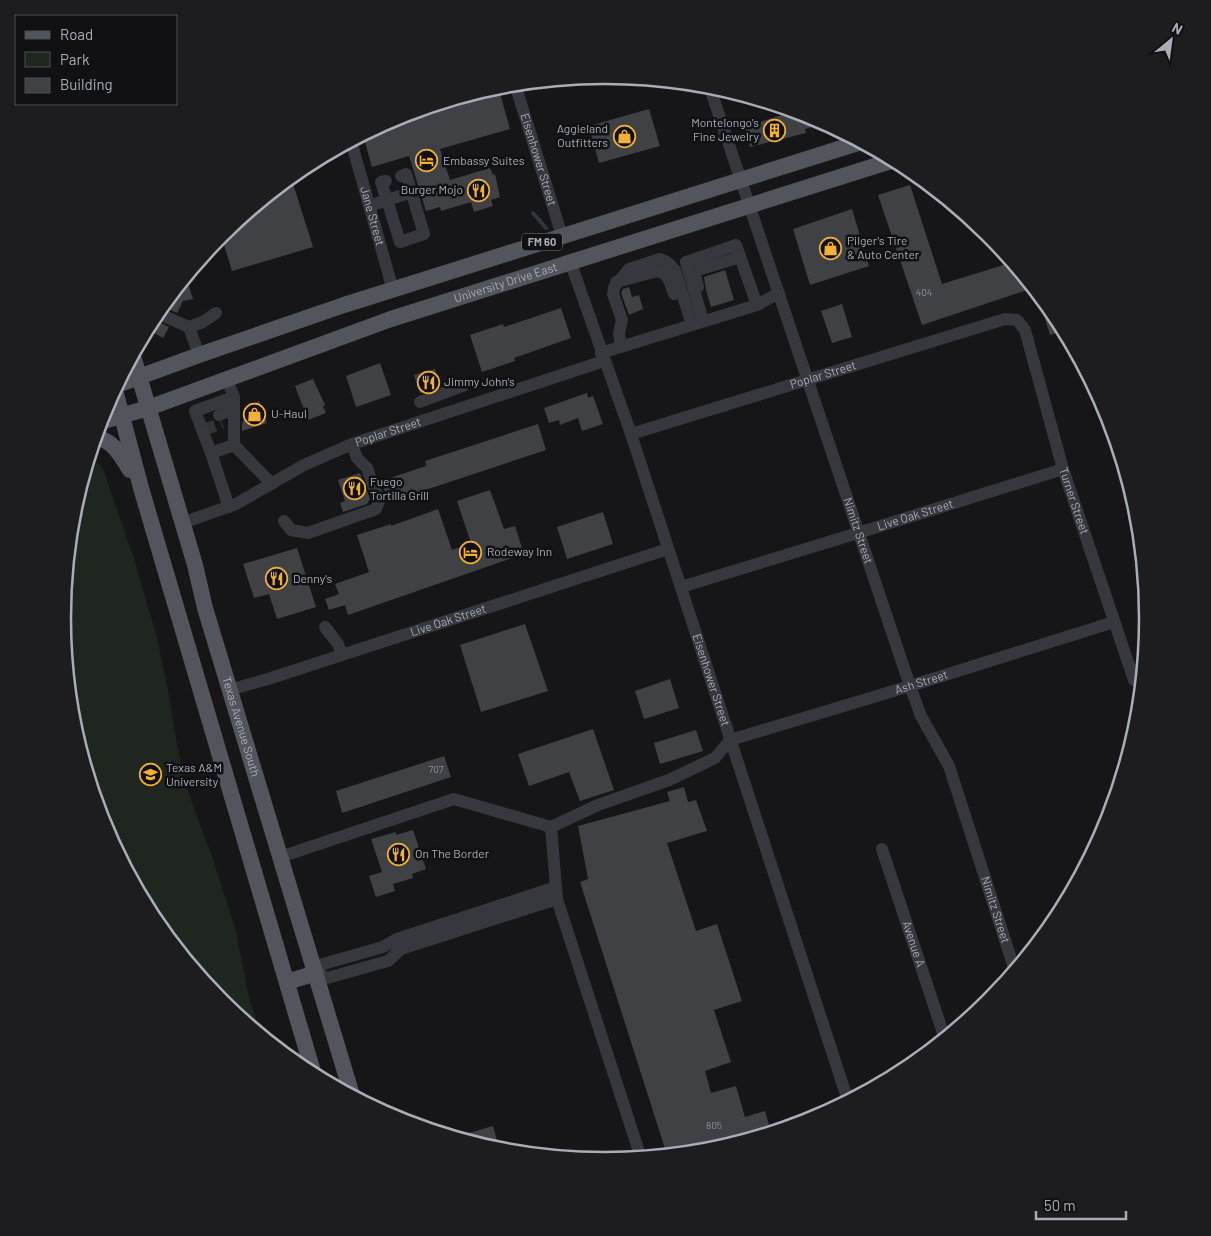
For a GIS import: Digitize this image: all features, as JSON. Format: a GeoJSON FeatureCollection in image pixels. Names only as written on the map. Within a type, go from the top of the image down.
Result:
{"type":"FeatureCollection","features":[{"type":"Feature","properties":{"kind":"main road","name":"FM 60"},"geometry":{"type":"LineString","coordinates":[[126,382],[295,321],[853,145]]}},
{"type":"Feature","properties":{"kind":"main road","name":"University Drive East"},"geometry":{"type":"LineString","coordinates":[[121,416],[227,380],[391,319],[885,163]]}},
{"type":"Feature","properties":{"kind":"main road","name":"Texas Avenue South"},"geometry":{"type":"LineString","coordinates":[[136,364],[195,565],[205,608],[229,690],[349,1087]]}},
{"type":"Feature","properties":{"kind":"main road"},"geometry":{"type":"LineString","coordinates":[[118,401],[141,488],[310,1063]]}},
{"type":"Feature","properties":{"kind":"main road","name":"FM 60"},"geometry":{"type":"LineString","coordinates":[[110,419],[121,416]]}},
{"type":"Feature","properties":{"kind":"main road"},"geometry":{"type":"LineString","coordinates":[[102,440],[115,446],[141,488]]}},
{"type":"Feature","properties":{"kind":"main road"},"geometry":{"type":"LineString","coordinates":[[286,982],[316,973]]}},
{"type":"Feature","properties":{"kind":"street","name":"Eisenhower Street"},"geometry":{"type":"LineString","coordinates":[[517,91],[562,236]]}},
{"type":"Feature","properties":{"kind":"street","name":"Nimitz Street"},"geometry":{"type":"LineString","coordinates":[[712,95],[910,686],[921,716],[949,766],[1013,963]]}},
{"type":"Feature","properties":{"kind":"street","name":"Jane Street"},"geometry":{"type":"LineString","coordinates":[[353,147],[393,290]]}},
{"type":"Feature","properties":{"kind":"street"},"geometry":{"type":"LineString","coordinates":[[386,181],[381,182],[400,242],[424,234],[406,174],[401,176]]}},
{"type":"Feature","properties":{"kind":"street"},"geometry":{"type":"LineString","coordinates":[[369,206],[412,192]]}},
{"type":"Feature","properties":{"kind":"street"},"geometry":{"type":"LineString","coordinates":[[697,323],[686,262],[736,245],[757,305]]}},
{"type":"Feature","properties":{"kind":"street"},"geometry":{"type":"LineString","coordinates":[[697,323],[695,275],[698,270],[740,257]]}},
{"type":"Feature","properties":{"kind":"street","name":"Eisenhower Street"},"geometry":{"type":"LineString","coordinates":[[570,261],[631,434],[846,1095]]}},
{"type":"Feature","properties":{"kind":"street"},"geometry":{"type":"LineString","coordinates":[[622,347],[619,333],[622,320],[614,294],[616,282],[658,271],[664,273],[697,323]]}},
{"type":"Feature","properties":{"kind":"street","name":"Poplar Street"},"geometry":{"type":"LineString","coordinates":[[182,522],[246,499],[304,465],[352,444],[603,357],[622,347],[757,305],[779,293]]}},
{"type":"Feature","properties":{"kind":"street"},"geometry":{"type":"LineString","coordinates":[[165,316],[189,327],[203,322],[216,312]]}},
{"type":"Feature","properties":{"kind":"street","name":"Poplar Street"},"geometry":{"type":"LineString","coordinates":[[631,434],[1005,319],[1017,320]]}},
{"type":"Feature","properties":{"kind":"street","name":"Turner Street"},"geometry":{"type":"LineString","coordinates":[[1017,320],[1025,330],[1063,469],[1134,680]]}},
{"type":"Feature","properties":{"kind":"street"},"geometry":{"type":"LineString","coordinates":[[189,327],[199,355]]}},
{"type":"Feature","properties":{"kind":"street"},"geometry":{"type":"LineString","coordinates":[[227,380],[234,445],[272,484]]}},
{"type":"Feature","properties":{"kind":"street"},"geometry":{"type":"LineString","coordinates":[[420,402],[464,386]]}},
{"type":"Feature","properties":{"kind":"street"},"geometry":{"type":"LineString","coordinates":[[229,412],[195,411],[202,426],[229,506]]}},
{"type":"Feature","properties":{"kind":"street"},"geometry":{"type":"LineString","coordinates":[[284,521],[291,530],[308,533],[376,509],[380,501],[367,468],[357,458],[352,444]]}},
{"type":"Feature","properties":{"kind":"street"},"geometry":{"type":"LineString","coordinates":[[211,453],[234,445]]}},
{"type":"Feature","properties":{"kind":"street","name":"Live Oak Street"},"geometry":{"type":"LineString","coordinates":[[680,587],[1063,469]]}},
{"type":"Feature","properties":{"kind":"street","name":"Live Oak Street"},"geometry":{"type":"LineString","coordinates":[[229,690],[668,549]]}},
{"type":"Feature","properties":{"kind":"street","name":"Ash Street"},"geometry":{"type":"LineString","coordinates":[[730,740],[1114,622]]}},
{"type":"Feature","properties":{"kind":"street"},"geometry":{"type":"LineString","coordinates":[[325,627],[338,644],[342,654]]}},
{"type":"Feature","properties":{"kind":"street"},"geometry":{"type":"LineString","coordinates":[[280,857],[454,799],[551,827],[598,804],[669,780],[715,758],[730,740]]}},
{"type":"Feature","properties":{"kind":"street"},"geometry":{"type":"LineString","coordinates":[[551,827],[556,893],[639,1151]]}},
{"type":"Feature","properties":{"kind":"street","name":"Avenue A"},"geometry":{"type":"LineString","coordinates":[[882,849],[942,1033]]}},
{"type":"Feature","properties":{"kind":"street"},"geometry":{"type":"LineString","coordinates":[[316,973],[327,978],[388,961],[401,949],[556,893]]}},
{"type":"Feature","properties":{"kind":"green space","name":"Texas A&M University"},"geometry":{"type":"Polygon","coordinates":[[[95,461],[104,471],[135,562],[157,638],[186,786],[235,927],[249,997],[257,1023],[204,970],[161,915],[126,854],[112,822],[89,756],[76,688],[71,618],[76,548],[89,480],[95,461]]]}},
{"type":"Feature","properties":{"kind":"building"},"geometry":{"type":"Polygon","coordinates":[[[500,94],[510,129],[440,149],[450,180],[490,168],[493,175],[495,174],[500,197],[491,200],[493,206],[474,212],[471,202],[441,211],[440,207],[426,211],[409,156],[372,167],[365,141],[401,124],[434,112],[500,94]]]}},
{"type":"Feature","properties":{"kind":"building","name":"Aggieland Outfitters"},"geometry":{"type":"Polygon","coordinates":[[[649,109],[660,146],[599,163],[589,126],[649,109]]]}},
{"type":"Feature","properties":{"kind":"building","name":"Montelongo's Fine Jewelry"},"geometry":{"type":"Polygon","coordinates":[[[784,114],[815,126],[805,129],[806,133],[750,147],[744,127],[784,114]]]}},
{"type":"Feature","properties":{"kind":"building"},"geometry":{"type":"Polygon","coordinates":[[[293,185],[313,247],[232,271],[224,244],[253,216],[293,185]]]}},
{"type":"Feature","properties":{"kind":"building"},"geometry":{"type":"Polygon","coordinates":[[[910,185],[942,284],[1005,264],[1027,290],[922,325],[878,195],[910,185]]]}},
{"type":"Feature","properties":{"kind":"building","name":"Pilger's Tire & Auto Center"},"geometry":{"type":"Polygon","coordinates":[[[852,209],[869,266],[810,285],[793,229],[852,209]]]}},
{"type":"Feature","properties":{"kind":"building"},"geometry":{"type":"Polygon","coordinates":[[[725,270],[734,300],[711,307],[704,277],[725,270]]]}},
{"type":"Feature","properties":{"kind":"building"},"geometry":{"type":"Polygon","coordinates":[[[188,285],[193,299],[183,301],[177,313],[170,310],[188,285]]]}},
{"type":"Feature","properties":{"kind":"building"},"geometry":{"type":"Polygon","coordinates":[[[629,287],[632,297],[639,295],[643,309],[629,315],[621,293],[623,289],[629,287]]]}},
{"type":"Feature","properties":{"kind":"building"},"geometry":{"type":"Polygon","coordinates":[[[842,304],[852,337],[832,343],[821,311],[842,304]]]}},
{"type":"Feature","properties":{"kind":"building"},"geometry":{"type":"Polygon","coordinates":[[[561,308],[571,338],[514,358],[515,361],[482,372],[470,335],[503,324],[504,327],[561,308]]]}},
{"type":"Feature","properties":{"kind":"building"},"geometry":{"type":"Polygon","coordinates":[[[1043,312],[1050,321],[1057,333],[1050,335],[1043,312]]]}},
{"type":"Feature","properties":{"kind":"building"},"geometry":{"type":"Polygon","coordinates":[[[160,323],[169,327],[163,338],[154,333],[160,323]]]}},
{"type":"Feature","properties":{"kind":"building"},"geometry":{"type":"Polygon","coordinates":[[[380,363],[391,395],[356,407],[346,376],[380,363]]]}},
{"type":"Feature","properties":{"kind":"building","name":"Jimmy John's"},"geometry":{"type":"Polygon","coordinates":[[[435,369],[440,386],[420,393],[414,375],[435,369]]]}},
{"type":"Feature","properties":{"kind":"building"},"geometry":{"type":"Polygon","coordinates":[[[313,379],[325,405],[323,406],[326,413],[308,420],[295,386],[313,379]]]}},
{"type":"Feature","properties":{"kind":"building"},"geometry":{"type":"Polygon","coordinates":[[[587,393],[588,398],[593,396],[603,424],[582,431],[578,418],[560,425],[559,420],[549,423],[544,408],[587,393]]]}},
{"type":"Feature","properties":{"kind":"building","name":"U-Haul"},"geometry":{"type":"Polygon","coordinates":[[[259,401],[267,423],[242,431],[242,423],[252,404],[259,401]]]}},
{"type":"Feature","properties":{"kind":"building"},"geometry":{"type":"Polygon","coordinates":[[[538,424],[546,450],[389,502],[381,481],[426,466],[425,461],[538,424]]]}},
{"type":"Feature","properties":{"kind":"building","name":"Fuego Tortilla Grill"},"geometry":{"type":"Polygon","coordinates":[[[360,473],[370,499],[367,504],[343,512],[340,503],[345,501],[338,480],[360,473]]]}},
{"type":"Feature","properties":{"kind":"building","name":"Rodeway Inn"},"geometry":{"type":"Polygon","coordinates":[[[490,490],[504,529],[515,526],[524,554],[348,615],[345,605],[329,610],[325,599],[339,594],[335,584],[369,572],[357,535],[391,524],[391,526],[438,509],[452,550],[471,543],[457,501],[490,490]]]}},
{"type":"Feature","properties":{"kind":"building"},"geometry":{"type":"Polygon","coordinates":[[[603,512],[613,544],[567,559],[557,527],[603,512]]]}},
{"type":"Feature","properties":{"kind":"building","name":"Denny's"},"geometry":{"type":"Polygon","coordinates":[[[297,548],[316,607],[277,619],[269,594],[254,598],[243,564],[297,548]]]}},
{"type":"Feature","properties":{"kind":"building"},"geometry":{"type":"Polygon","coordinates":[[[525,624],[548,691],[481,712],[460,645],[525,624]]]}},
{"type":"Feature","properties":{"kind":"building"},"geometry":{"type":"Polygon","coordinates":[[[670,679],[679,708],[644,719],[635,691],[670,679]]]}},
{"type":"Feature","properties":{"kind":"building"},"geometry":{"type":"Polygon","coordinates":[[[593,729],[614,790],[580,801],[569,772],[529,786],[518,754],[593,729]]]}},
{"type":"Feature","properties":{"kind":"building"},"geometry":{"type":"Polygon","coordinates":[[[696,730],[703,751],[660,764],[654,743],[696,730]]]}},
{"type":"Feature","properties":{"kind":"building"},"geometry":{"type":"Polygon","coordinates":[[[444,756],[451,777],[342,813],[336,791],[444,756]]]}},
{"type":"Feature","properties":{"kind":"building"},"geometry":{"type":"Polygon","coordinates":[[[684,787],[688,802],[696,800],[707,831],[667,843],[696,931],[717,924],[742,1001],[714,1010],[731,1062],[705,1071],[711,1093],[736,1086],[745,1117],[765,1111],[769,1126],[710,1142],[665,1149],[580,882],[588,879],[578,826],[670,801],[667,792],[684,787]]]}},
{"type":"Feature","properties":{"kind":"building","name":"On The Border"},"geometry":{"type":"Polygon","coordinates":[[[413,830],[426,869],[412,874],[413,878],[393,884],[395,891],[376,897],[369,876],[382,872],[371,839],[396,832],[396,835],[413,830]]]}},
{"type":"Feature","properties":{"kind":"building"},"geometry":{"type":"Polygon","coordinates":[[[493,1126],[497,1141],[467,1134],[493,1126]]]}},
{"type":"Feature","properties":{"kind":"waterway"},"geometry":{"type":"LineString","coordinates":[[533,213],[546,228]]}},
{"type":"Feature","properties":{"kind":"tunnel"},"geometry":{"type":"LineString","coordinates":[[204,430],[222,423]]}},
{"type":"Feature","properties":{"kind":"place","name":"Montelongo's Fine Jewelry"},"geometry":{"type":"Point","coordinates":[775,130]}},
{"type":"Feature","properties":{"kind":"place","name":"Aggieland Outfitters"},"geometry":{"type":"Point","coordinates":[624,136]}},
{"type":"Feature","properties":{"kind":"place","name":"Embassy Suites"},"geometry":{"type":"Point","coordinates":[427,161]}},
{"type":"Feature","properties":{"kind":"place","name":"Burger Mojo"},"geometry":{"type":"Point","coordinates":[479,190]}},
{"type":"Feature","properties":{"kind":"place","name":"Pilger's Tire & Auto Center"},"geometry":{"type":"Point","coordinates":[831,248]}},
{"type":"Feature","properties":{"kind":"place","name":"Jimmy John's"},"geometry":{"type":"Point","coordinates":[428,382]}},
{"type":"Feature","properties":{"kind":"place","name":"U-Haul"},"geometry":{"type":"Point","coordinates":[255,414]}},
{"type":"Feature","properties":{"kind":"place","name":"Fuego Tortilla Grill"},"geometry":{"type":"Point","coordinates":[354,489]}},
{"type":"Feature","properties":{"kind":"place","name":"Rodeway Inn"},"geometry":{"type":"Point","coordinates":[471,552]}},
{"type":"Feature","properties":{"kind":"place","name":"Denny's"},"geometry":{"type":"Point","coordinates":[277,579]}},
{"type":"Feature","properties":{"kind":"place","name":"Texas A&M University"},"geometry":{"type":"Point","coordinates":[150,775]}},
{"type":"Feature","properties":{"kind":"place","name":"On The Border"},"geometry":{"type":"Point","coordinates":[399,854]}}]}
